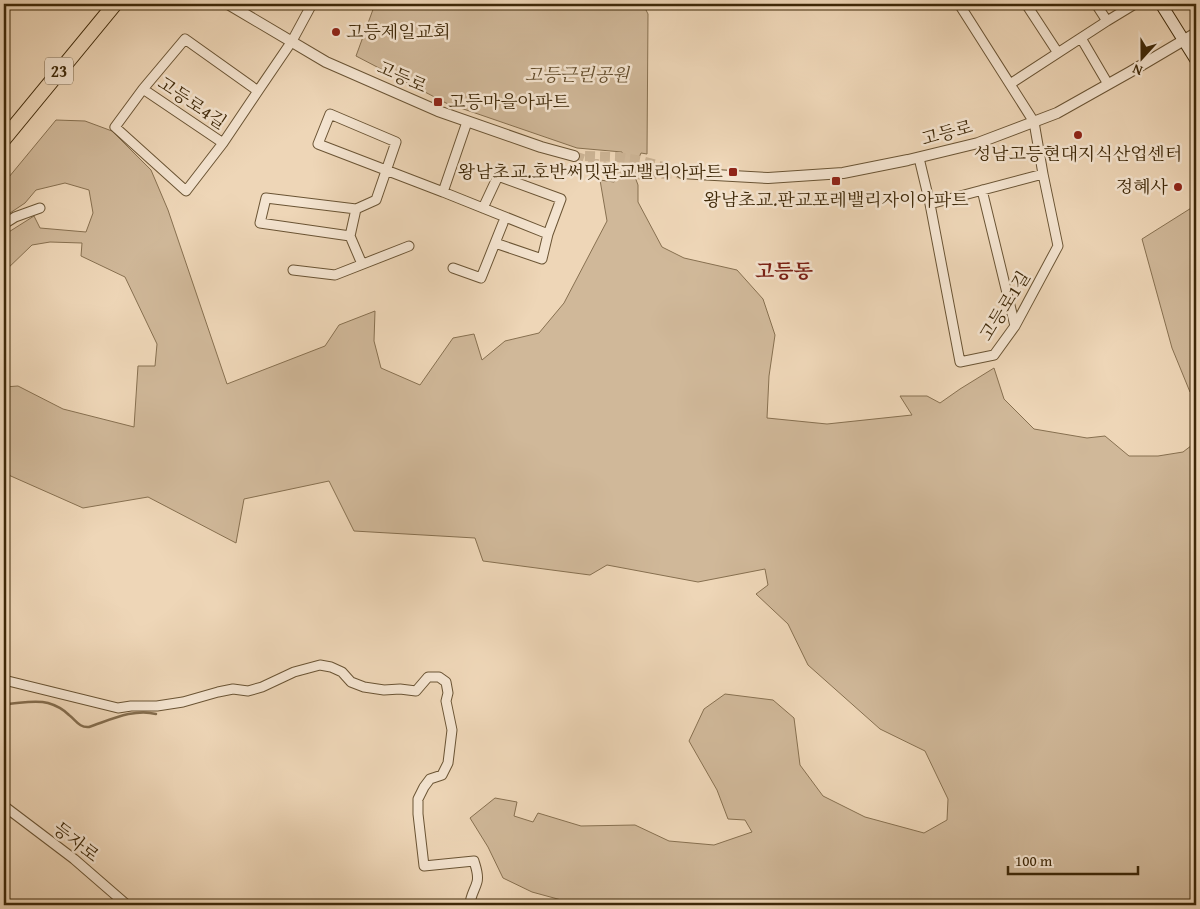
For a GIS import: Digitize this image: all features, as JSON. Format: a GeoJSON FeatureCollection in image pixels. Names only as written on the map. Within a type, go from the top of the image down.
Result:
{"type":"FeatureCollection","features":[{"type":"Feature","properties":{"kind":"main road","name":"23"},"geometry":{"type":"LineString","coordinates":[[4,139],[114,4]]}},
{"type":"Feature","properties":{"kind":"main road"},"geometry":{"type":"LineString","coordinates":[[1162,4],[1196,60]]}},
{"type":"Feature","properties":{"kind":"street","name":"고등로"},"geometry":{"type":"LineString","coordinates":[[228,4],[326,62],[467,122],[574,156]]}},
{"type":"Feature","properties":{"kind":"street","name":"고등로4길"},"geometry":{"type":"LineString","coordinates":[[258,91],[185,39],[143,89],[115,127],[186,191],[223,143],[292,41],[312,4]]}},
{"type":"Feature","properties":{"kind":"street"},"geometry":{"type":"LineString","coordinates":[[959,4],[1034,122]]}},
{"type":"Feature","properties":{"kind":"street"},"geometry":{"type":"LineString","coordinates":[[1026,4],[1058,53]]}},
{"type":"Feature","properties":{"kind":"street"},"geometry":{"type":"LineString","coordinates":[[1096,4],[1107,22]]}},
{"type":"Feature","properties":{"kind":"street"},"geometry":{"type":"LineString","coordinates":[[1010,84],[1135,4]]}},
{"type":"Feature","properties":{"kind":"street","name":"고등로"},"geometry":{"type":"LineString","coordinates":[[682,173],[768,178],[843,173],[919,158],[978,143],[1057,113],[1196,33]]}},
{"type":"Feature","properties":{"kind":"street"},"geometry":{"type":"LineString","coordinates":[[1081,38],[1108,84]]}},
{"type":"Feature","properties":{"kind":"street","name":"고등로4길"},"geometry":{"type":"LineString","coordinates":[[143,89],[223,143]]}},
{"type":"Feature","properties":{"kind":"street"},"geometry":{"type":"LineString","coordinates":[[350,236],[260,223],[266,198],[356,209],[376,200],[386,170],[396,142],[330,114],[318,144],[386,170],[443,192],[548,234]]}},
{"type":"Feature","properties":{"kind":"street"},"geometry":{"type":"LineString","coordinates":[[443,192],[467,122]]}},
{"type":"Feature","properties":{"kind":"street","name":"고등로1길"},"geometry":{"type":"LineString","coordinates":[[919,158],[930,204],[960,362],[994,355],[1015,326],[1058,246],[1034,122]]}},
{"type":"Feature","properties":{"kind":"street"},"geometry":{"type":"LineString","coordinates":[[930,204],[1043,174]]}},
{"type":"Feature","properties":{"kind":"street"},"geometry":{"type":"LineString","coordinates":[[483,208],[498,176],[561,199],[548,234],[542,259],[495,243]]}},
{"type":"Feature","properties":{"kind":"street"},"geometry":{"type":"LineString","coordinates":[[982,190],[1015,326]]}},
{"type":"Feature","properties":{"kind":"street"},"geometry":{"type":"LineString","coordinates":[[4,224],[40,208]]}},
{"type":"Feature","properties":{"kind":"street"},"geometry":{"type":"LineString","coordinates":[[356,209],[350,236],[362,264]]}},
{"type":"Feature","properties":{"kind":"street"},"geometry":{"type":"LineString","coordinates":[[454,268],[482,278],[503,223]]}},
{"type":"Feature","properties":{"kind":"street"},"geometry":{"type":"LineString","coordinates":[[293,270],[335,275],[409,246]]}},
{"type":"Feature","properties":{"kind":"street"},"geometry":{"type":"LineString","coordinates":[[4,680],[118,708],[158,706],[183,702],[233,689],[248,691],[262,687],[294,672],[320,665],[342,672],[351,682],[364,687],[384,690],[416,691],[428,676],[439,677],[446,682],[448,693],[446,701],[452,730],[448,763],[442,775],[430,779],[418,799],[424,866],[474,861],[478,876],[470,905]]}},
{"type":"Feature","properties":{"kind":"street","name":"등자로"},"geometry":{"type":"LineString","coordinates":[[4,806],[74,859],[127,905]]}},
{"type":"Feature","properties":{"kind":"green space","name":"고등근린공원"},"geometry":{"type":"Polygon","coordinates":[[[375,4],[643,4],[648,14],[647,154],[641,153],[637,162],[639,170],[635,177],[638,185],[638,202],[662,247],[684,258],[737,270],[763,299],[775,335],[769,376],[767,418],[827,424],[912,415],[900,396],[927,396],[940,403],[994,368],[1004,399],[1034,429],[1087,438],[1105,436],[1129,456],[1158,456],[1183,452],[1196,442],[1196,905],[572,905],[565,901],[532,892],[503,878],[488,847],[470,818],[495,798],[517,802],[514,816],[533,822],[538,813],[581,826],[635,825],[669,841],[714,845],[752,832],[745,820],[728,819],[717,790],[689,741],[704,709],[725,694],[773,700],[794,718],[800,765],[823,796],[865,817],[924,833],[947,820],[948,799],[925,751],[880,729],[808,665],[788,624],[756,594],[768,585],[765,569],[698,582],[607,565],[590,575],[483,561],[475,538],[354,531],[329,481],[244,499],[236,543],[148,497],[83,508],[4,473],[4,387],[18,386],[63,409],[134,427],[138,366],[155,366],[157,344],[125,277],[81,256],[82,243],[50,242],[32,245],[4,272],[4,235],[34,216],[40,228],[86,232],[93,213],[89,190],[65,183],[36,190],[25,203],[4,217],[4,183],[56,120],[85,121],[112,131],[151,170],[168,210],[227,384],[325,346],[339,325],[375,311],[374,341],[381,368],[420,385],[453,338],[474,334],[482,360],[505,341],[539,333],[564,303],[607,221],[600,180],[614,182],[621,176],[622,152],[577,148],[446,103],[356,56],[375,4]]]}},
{"type":"Feature","properties":{"kind":"green space"},"geometry":{"type":"Polygon","coordinates":[[[1196,205],[1196,397],[1190,392],[1172,348],[1142,239],[1196,205]]]}},
{"type":"Feature","properties":{"kind":"waterway"},"geometry":{"type":"LineString","coordinates":[[4,704],[48,703],[67,713],[80,725],[86,727],[131,714],[156,714]]}},
{"type":"Feature","properties":{"kind":"tunnel"},"geometry":{"type":"LineString","coordinates":[[574,156],[614,170],[642,175],[682,173]]}},
{"type":"Feature","properties":{"kind":"tunnel"},"geometry":{"type":"LineString","coordinates":[[585,156],[617,157],[642,161],[674,170]]}},
{"type":"Feature","properties":{"kind":"place","name":"고등제일교회"},"geometry":{"type":"Point","coordinates":[336,32]}},
{"type":"Feature","properties":{"kind":"place","name":"고등마을아파트"},"geometry":{"type":"Point","coordinates":[438,102]}},
{"type":"Feature","properties":{"kind":"place","name":"성남고등현대지식산업센터"},"geometry":{"type":"Point","coordinates":[1078,135]}},
{"type":"Feature","properties":{"kind":"place","name":"왕남초교.호반써밋판교밸리아파트"},"geometry":{"type":"Point","coordinates":[733,172]}},
{"type":"Feature","properties":{"kind":"place","name":"왕남초교.판교포레밸리자이아파트"},"geometry":{"type":"Point","coordinates":[836,181]}},
{"type":"Feature","properties":{"kind":"place","name":"정혜사"},"geometry":{"type":"Point","coordinates":[1178,187]}},
{"type":"Feature","properties":{"kind":"district","name":"고등동"},"geometry":{"type":"Point","coordinates":[784,271]}}]}
